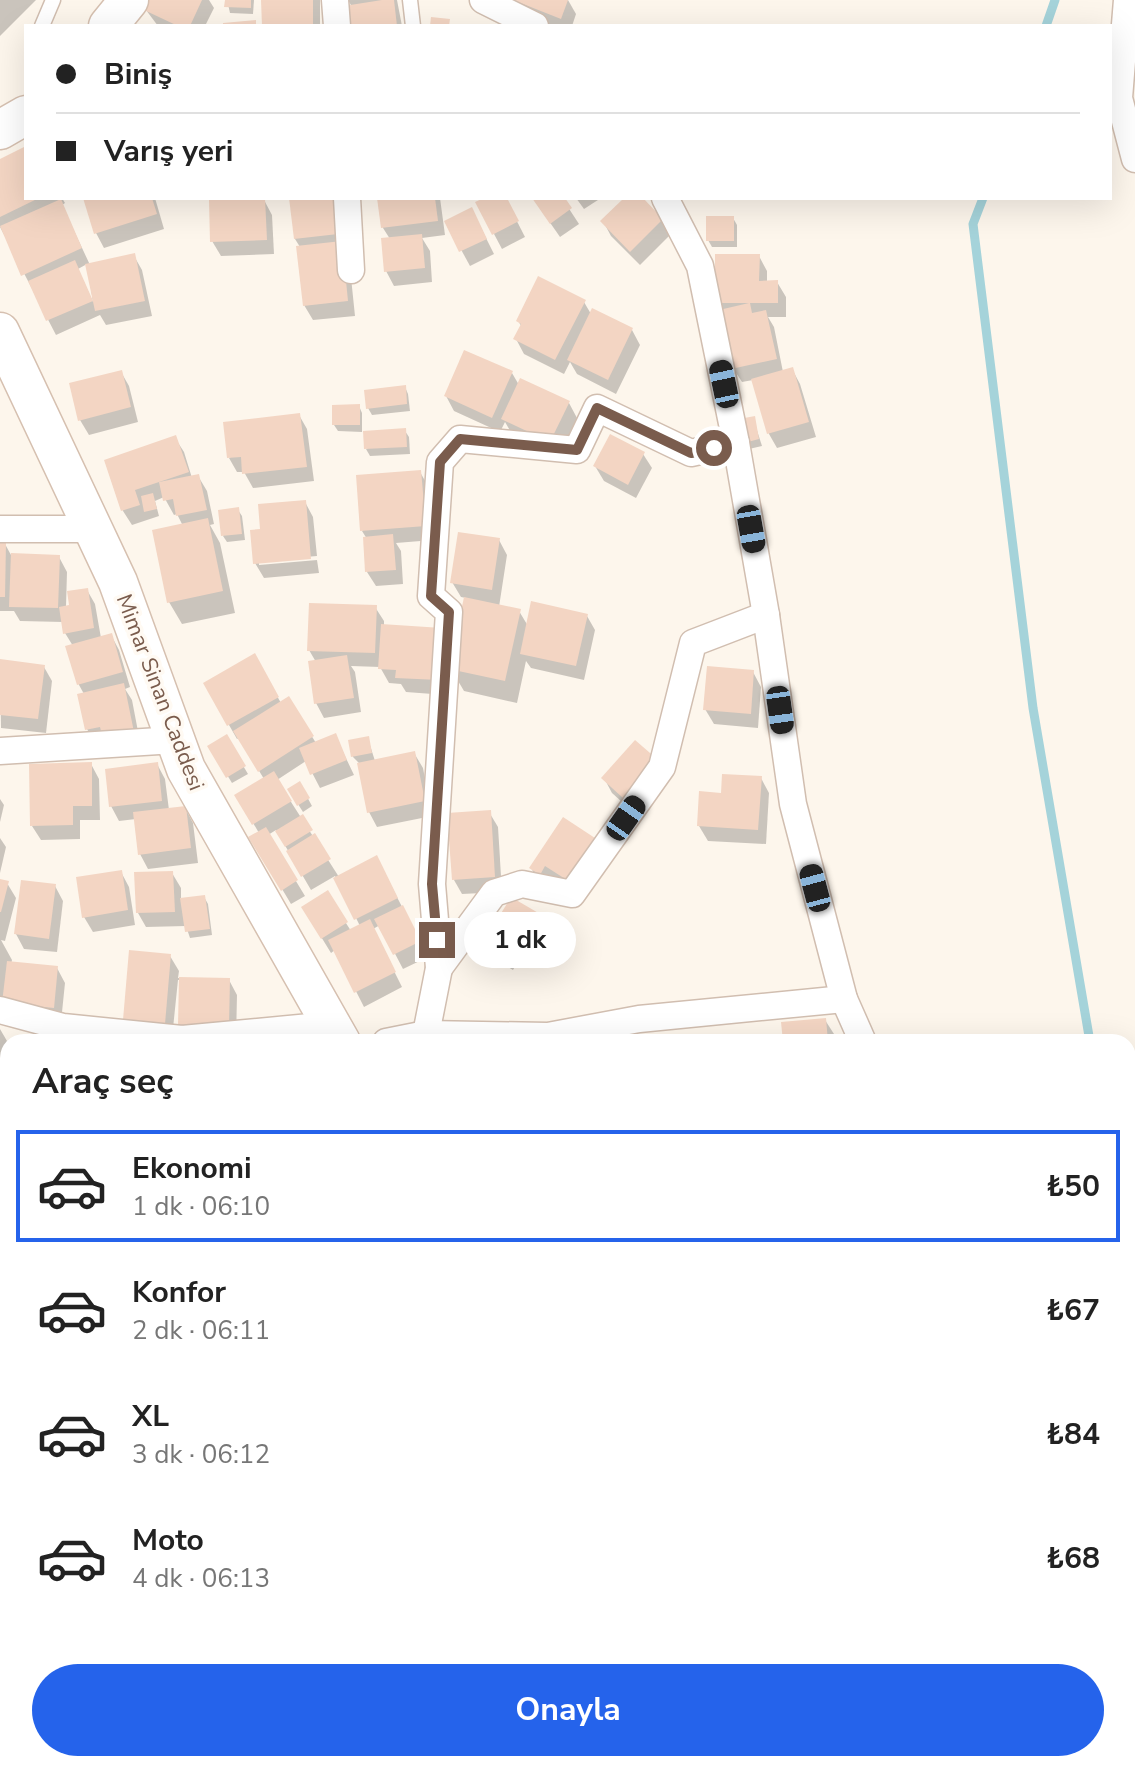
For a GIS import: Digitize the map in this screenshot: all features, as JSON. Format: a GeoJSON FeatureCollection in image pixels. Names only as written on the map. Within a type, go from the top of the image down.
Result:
{"type":"FeatureCollection","features":[{"type":"Feature","properties":{"kind":"street"},"geometry":{"type":"LineString","coordinates":[[110,24],[129,0]]}},
{"type":"Feature","properties":{"kind":"street"},"geometry":{"type":"LineString","coordinates":[[335,0],[337,24]]}},
{"type":"Feature","properties":{"kind":"street"},"geometry":{"type":"LineString","coordinates":[[483,0],[531,24]]}},
{"type":"Feature","properties":{"kind":"street"},"geometry":{"type":"LineString","coordinates":[[1127,0],[1119,98],[1135,159]]}},
{"type":"Feature","properties":{"kind":"street"},"geometry":{"type":"LineString","coordinates":[[0,130],[24,116]]}},
{"type":"Feature","properties":{"kind":"street"},"geometry":{"type":"LineString","coordinates":[[347,200],[351,270]]}},
{"type":"Feature","properties":{"kind":"street"},"geometry":{"type":"LineString","coordinates":[[666,200],[700,266],[736,443],[766,615],[793,804],[844,999],[859,1034]]}},
{"type":"Feature","properties":{"kind":"street","name":"Mimar Sinan Caddesi"},"geometry":{"type":"LineString","coordinates":[[0,332],[118,582],[186,769],[336,1034]]}},
{"type":"Feature","properties":{"kind":"street"},"geometry":{"type":"LineString","coordinates":[[426,1034],[439,968],[432,884],[449,612],[431,596],[440,462],[460,439],[577,450],[597,408],[691,453],[736,443]]}},
{"type":"Feature","properties":{"kind":"street"},"geometry":{"type":"LineString","coordinates":[[0,529],[93,529]]}},
{"type":"Feature","properties":{"kind":"street"},"geometry":{"type":"LineString","coordinates":[[439,968],[494,893],[522,884],[572,894],[662,767],[693,643],[766,615]]}},
{"type":"Feature","properties":{"kind":"street"},"geometry":{"type":"LineString","coordinates":[[0,751],[175,740]]}},
{"type":"Feature","properties":{"kind":"street"},"geometry":{"type":"LineString","coordinates":[[559,1034],[639,1019],[844,999]]}},
{"type":"Feature","properties":{"kind":"street"},"geometry":{"type":"LineString","coordinates":[[0,1010],[63,1027],[132,1034]]}},
{"type":"Feature","properties":{"kind":"lane"},"geometry":{"type":"LineString","coordinates":[[43,24],[53,0]]}},
{"type":"Feature","properties":{"kind":"lane"},"geometry":{"type":"LineString","coordinates":[[410,0],[413,24]]}},
{"type":"Feature","properties":{"kind":"building"},"geometry":{"type":"Polygon","coordinates":[[[148,0],[202,0],[191,24],[174,24],[144,10],[148,0]]]}},
{"type":"Feature","properties":{"kind":"building"},"geometry":{"type":"Polygon","coordinates":[[[225,0],[251,0],[251,8],[224,7],[225,0]]]}},
{"type":"Feature","properties":{"kind":"building"},"geometry":{"type":"Polygon","coordinates":[[[261,0],[313,0],[313,24],[262,24],[261,0]]]}},
{"type":"Feature","properties":{"kind":"building"},"geometry":{"type":"Polygon","coordinates":[[[394,0],[397,24],[347,24],[344,6],[394,0]]]}},
{"type":"Feature","properties":{"kind":"building"},"geometry":{"type":"Polygon","coordinates":[[[513,0],[568,0],[561,19],[513,0]]]}},
{"type":"Feature","properties":{"kind":"building"},"geometry":{"type":"Polygon","coordinates":[[[431,17],[450,19],[449,24],[430,24],[431,17]]]}},
{"type":"Feature","properties":{"kind":"building"},"geometry":{"type":"Polygon","coordinates":[[[256,20],[256,24],[223,23],[256,20]]]}},
{"type":"Feature","properties":{"kind":"building"},"geometry":{"type":"Polygon","coordinates":[[[24,147],[24,200],[35,200],[0,217],[0,159],[24,147]]]}},
{"type":"Feature","properties":{"kind":"building"},"geometry":{"type":"Polygon","coordinates":[[[61,200],[82,248],[21,276],[0,226],[61,200]]]}},
{"type":"Feature","properties":{"kind":"building"},"geometry":{"type":"Polygon","coordinates":[[[84,200],[153,200],[157,214],[94,234],[84,200]]]}},
{"type":"Feature","properties":{"kind":"building"},"geometry":{"type":"Polygon","coordinates":[[[209,200],[265,200],[267,240],[210,242],[209,200]]]}},
{"type":"Feature","properties":{"kind":"building"},"geometry":{"type":"Polygon","coordinates":[[[289,200],[334,200],[338,234],[294,239],[289,200]]]}},
{"type":"Feature","properties":{"kind":"building"},"geometry":{"type":"Polygon","coordinates":[[[377,200],[435,200],[438,221],[381,228],[377,200]]]}},
{"type":"Feature","properties":{"kind":"building"},"geometry":{"type":"Polygon","coordinates":[[[508,200],[519,221],[492,235],[475,202],[508,200]]]}},
{"type":"Feature","properties":{"kind":"building"},"geometry":{"type":"Polygon","coordinates":[[[533,200],[566,200],[572,208],[550,224],[533,200]]]}},
{"type":"Feature","properties":{"kind":"building"},"geometry":{"type":"Polygon","coordinates":[[[622,200],[645,200],[663,219],[630,252],[600,221],[622,200]]]}},
{"type":"Feature","properties":{"kind":"building"},"geometry":{"type":"Polygon","coordinates":[[[472,207],[487,239],[459,252],[444,221],[472,207]]]}},
{"type":"Feature","properties":{"kind":"building"},"geometry":{"type":"Polygon","coordinates":[[[706,216],[734,216],[734,241],[706,241],[706,216]]]}},
{"type":"Feature","properties":{"kind":"building"},"geometry":{"type":"Polygon","coordinates":[[[422,234],[425,268],[384,272],[381,238],[422,234]]]}},
{"type":"Feature","properties":{"kind":"building"},"geometry":{"type":"Polygon","coordinates":[[[342,241],[348,301],[303,306],[296,246],[342,241]]]}},
{"type":"Feature","properties":{"kind":"building"},"geometry":{"type":"Polygon","coordinates":[[[135,253],[145,301],[95,311],[85,264],[135,253]]]}},
{"type":"Feature","properties":{"kind":"building"},"geometry":{"type":"Polygon","coordinates":[[[715,254],[760,254],[759,281],[778,280],[778,303],[750,303],[752,313],[766,310],[777,359],[731,369],[719,310],[749,303],[715,303],[715,254]]]}},
{"type":"Feature","properties":{"kind":"building"},"geometry":{"type":"Polygon","coordinates":[[[75,260],[93,301],[46,321],[28,281],[75,260]]]}},
{"type":"Feature","properties":{"kind":"building"},"geometry":{"type":"Polygon","coordinates":[[[538,276],[586,300],[555,360],[513,339],[521,324],[516,321],[538,276]]]}},
{"type":"Feature","properties":{"kind":"building"},"geometry":{"type":"Polygon","coordinates":[[[592,308],[633,328],[608,380],[567,360],[592,308]]]}},
{"type":"Feature","properties":{"kind":"building"},"geometry":{"type":"Polygon","coordinates":[[[464,350],[513,371],[492,418],[444,396],[464,350]]]}},
{"type":"Feature","properties":{"kind":"building"},"geometry":{"type":"Polygon","coordinates":[[[793,367],[809,422],[767,434],[751,379],[793,367]]]}},
{"type":"Feature","properties":{"kind":"building"},"geometry":{"type":"Polygon","coordinates":[[[122,370],[131,407],[78,421],[69,383],[122,370]]]}},
{"type":"Feature","properties":{"kind":"building"},"geometry":{"type":"Polygon","coordinates":[[[520,378],[570,401],[550,442],[501,419],[520,378]]]}},
{"type":"Feature","properties":{"kind":"building"},"geometry":{"type":"Polygon","coordinates":[[[406,385],[407,404],[366,409],[364,390],[406,385]]]}},
{"type":"Feature","properties":{"kind":"building"},"geometry":{"type":"Polygon","coordinates":[[[360,404],[360,425],[332,425],[332,405],[360,404]]]}},
{"type":"Feature","properties":{"kind":"building"},"geometry":{"type":"Polygon","coordinates":[[[300,413],[307,467],[242,474],[241,457],[227,458],[223,422],[300,413]]]}},
{"type":"Feature","properties":{"kind":"building"},"geometry":{"type":"Polygon","coordinates":[[[755,416],[759,439],[744,443],[739,419],[755,416]]]}},
{"type":"Feature","properties":{"kind":"building"},"geometry":{"type":"Polygon","coordinates":[[[406,428],[407,447],[364,449],[363,431],[406,428]]]}},
{"type":"Feature","properties":{"kind":"building"},"geometry":{"type":"Polygon","coordinates":[[[610,434],[645,452],[628,485],[593,466],[610,434]]]}},
{"type":"Feature","properties":{"kind":"building"},"geometry":{"type":"Polygon","coordinates":[[[176,435],[189,472],[135,490],[140,505],[121,511],[104,460],[176,435]]]}},
{"type":"Feature","properties":{"kind":"building"},"geometry":{"type":"Polygon","coordinates":[[[421,470],[426,526],[360,531],[356,475],[421,470]]]}},
{"type":"Feature","properties":{"kind":"building"},"geometry":{"type":"Polygon","coordinates":[[[199,474],[207,510],[176,516],[173,499],[163,501],[159,482],[199,474]]]}},
{"type":"Feature","properties":{"kind":"building"},"geometry":{"type":"Polygon","coordinates":[[[153,493],[157,509],[144,512],[141,496],[153,493]]]}},
{"type":"Feature","properties":{"kind":"building"},"geometry":{"type":"Polygon","coordinates":[[[306,500],[311,559],[253,564],[250,530],[260,529],[258,504],[306,500]]]}},
{"type":"Feature","properties":{"kind":"building"},"geometry":{"type":"Polygon","coordinates":[[[239,507],[242,534],[221,536],[218,510],[239,507]]]}},
{"type":"Feature","properties":{"kind":"building"},"geometry":{"type":"Polygon","coordinates":[[[208,518],[223,591],[167,603],[152,530],[208,518]]]}},
{"type":"Feature","properties":{"kind":"building"},"geometry":{"type":"Polygon","coordinates":[[[458,532],[500,538],[492,590],[450,583],[458,532]]]}},
{"type":"Feature","properties":{"kind":"building"},"geometry":{"type":"Polygon","coordinates":[[[393,534],[396,570],[365,572],[363,537],[393,534]]]}},
{"type":"Feature","properties":{"kind":"building"},"geometry":{"type":"Polygon","coordinates":[[[0,542],[6,542],[5,597],[0,597],[0,542]]]}},
{"type":"Feature","properties":{"kind":"building"},"geometry":{"type":"Polygon","coordinates":[[[11,553],[60,555],[58,608],[9,607],[11,553]]]}},
{"type":"Feature","properties":{"kind":"building"},"geometry":{"type":"Polygon","coordinates":[[[88,588],[94,628],[63,634],[59,607],[69,605],[67,591],[88,588]]]}},
{"type":"Feature","properties":{"kind":"building"},"geometry":{"type":"Polygon","coordinates":[[[464,597],[521,609],[505,681],[449,669],[464,597]]]}},
{"type":"Feature","properties":{"kind":"building"},"geometry":{"type":"Polygon","coordinates":[[[531,601],[588,614],[576,666],[520,654],[531,601]]]}},
{"type":"Feature","properties":{"kind":"building"},"geometry":{"type":"Polygon","coordinates":[[[309,603],[377,605],[375,653],[307,651],[309,603]]]}},
{"type":"Feature","properties":{"kind":"building"},"geometry":{"type":"Polygon","coordinates":[[[381,624],[442,628],[439,680],[395,678],[396,670],[378,669],[381,624]]]}},
{"type":"Feature","properties":{"kind":"building"},"geometry":{"type":"Polygon","coordinates":[[[112,633],[123,672],[77,685],[65,646],[112,633]]]}},
{"type":"Feature","properties":{"kind":"building"},"geometry":{"type":"Polygon","coordinates":[[[255,653],[279,697],[227,726],[203,683],[255,653]]]}},
{"type":"Feature","properties":{"kind":"building"},"geometry":{"type":"Polygon","coordinates":[[[347,655],[354,698],[314,704],[308,661],[347,655]]]}},
{"type":"Feature","properties":{"kind":"building"},"geometry":{"type":"Polygon","coordinates":[[[0,659],[45,665],[38,719],[0,715],[0,659]]]}},
{"type":"Feature","properties":{"kind":"building"},"geometry":{"type":"Polygon","coordinates":[[[707,666],[754,670],[751,714],[703,710],[707,666]]]}},
{"type":"Feature","properties":{"kind":"building"},"geometry":{"type":"Polygon","coordinates":[[[124,683],[134,732],[103,739],[100,727],[85,730],[77,694],[124,683]]]}},
{"type":"Feature","properties":{"kind":"building"},"geometry":{"type":"Polygon","coordinates":[[[289,696],[314,736],[258,772],[233,731],[289,696]]]}},
{"type":"Feature","properties":{"kind":"building"},"geometry":{"type":"Polygon","coordinates":[[[336,733],[347,760],[310,775],[299,748],[336,733]]]}},
{"type":"Feature","properties":{"kind":"building"},"geometry":{"type":"Polygon","coordinates":[[[227,734],[246,766],[226,778],[207,746],[227,734]]]}},
{"type":"Feature","properties":{"kind":"building"},"geometry":{"type":"Polygon","coordinates":[[[369,736],[372,753],[351,757],[348,740],[369,736]]]}},
{"type":"Feature","properties":{"kind":"building"},"geometry":{"type":"Polygon","coordinates":[[[635,740],[657,759],[623,798],[601,778],[635,740]]]}},
{"type":"Feature","properties":{"kind":"building"},"geometry":{"type":"Polygon","coordinates":[[[415,751],[425,801],[367,813],[357,763],[415,751]]]}},
{"type":"Feature","properties":{"kind":"building"},"geometry":{"type":"Polygon","coordinates":[[[92,762],[92,806],[73,806],[73,825],[30,826],[29,764],[92,762]]]}},
{"type":"Feature","properties":{"kind":"building"},"geometry":{"type":"Polygon","coordinates":[[[158,762],[162,801],[109,807],[105,769],[158,762]]]}},
{"type":"Feature","properties":{"kind":"building"},"geometry":{"type":"Polygon","coordinates":[[[274,771],[292,801],[252,825],[234,795],[274,771]]]}},
{"type":"Feature","properties":{"kind":"building"},"geometry":{"type":"Polygon","coordinates":[[[722,774],[762,776],[758,830],[697,826],[699,791],[721,793],[722,774]]]}},
{"type":"Feature","properties":{"kind":"building"},"geometry":{"type":"Polygon","coordinates":[[[300,781],[310,798],[297,806],[287,789],[300,781]]]}},
{"type":"Feature","properties":{"kind":"building"},"geometry":{"type":"Polygon","coordinates":[[[186,806],[191,848],[138,855],[133,812],[186,806]]]}},
{"type":"Feature","properties":{"kind":"building"},"geometry":{"type":"Polygon","coordinates":[[[491,810],[495,877],[452,880],[447,813],[491,810]]]}},
{"type":"Feature","properties":{"kind":"building"},"geometry":{"type":"Polygon","coordinates":[[[303,814],[313,830],[285,847],[275,831],[303,814]]]}},
{"type":"Feature","properties":{"kind":"building"},"geometry":{"type":"Polygon","coordinates":[[[563,817],[598,840],[570,882],[545,866],[540,875],[529,868],[563,817]]]}},
{"type":"Feature","properties":{"kind":"building"},"geometry":{"type":"Polygon","coordinates":[[[266,827],[298,880],[281,891],[248,837],[266,827]]]}},
{"type":"Feature","properties":{"kind":"building"},"geometry":{"type":"Polygon","coordinates":[[[315,833],[331,859],[301,877],[286,851],[315,833]]]}},
{"type":"Feature","properties":{"kind":"building"},"geometry":{"type":"Polygon","coordinates":[[[377,855],[398,898],[354,920],[333,878],[377,855]]]}},
{"type":"Feature","properties":{"kind":"building"},"geometry":{"type":"Polygon","coordinates":[[[122,870],[128,910],[82,918],[76,877],[122,870]]]}},
{"type":"Feature","properties":{"kind":"building"},"geometry":{"type":"Polygon","coordinates":[[[173,871],[175,912],[136,913],[134,872],[173,871]]]}},
{"type":"Feature","properties":{"kind":"building"},"geometry":{"type":"Polygon","coordinates":[[[0,879],[9,881],[1,912],[0,912],[0,879]]]}},
{"type":"Feature","properties":{"kind":"building"},"geometry":{"type":"Polygon","coordinates":[[[21,880],[56,884],[49,939],[14,934],[21,880]]]}},
{"type":"Feature","properties":{"kind":"building"},"geometry":{"type":"Polygon","coordinates":[[[328,890],[348,922],[321,939],[301,907],[328,890]]]}},
{"type":"Feature","properties":{"kind":"building"},"geometry":{"type":"Polygon","coordinates":[[[205,895],[210,929],[185,932],[180,898],[205,895]]]}},
{"type":"Feature","properties":{"kind":"building"},"geometry":{"type":"Polygon","coordinates":[[[511,897],[547,918],[528,950],[492,928],[511,897]]]}},
{"type":"Feature","properties":{"kind":"building"},"geometry":{"type":"Polygon","coordinates":[[[403,905],[421,941],[393,955],[374,919],[403,905]]]}},
{"type":"Feature","properties":{"kind":"building"},"geometry":{"type":"Polygon","coordinates":[[[370,919],[396,972],[354,993],[328,940],[370,919]]]}},
{"type":"Feature","properties":{"kind":"building"},"geometry":{"type":"Polygon","coordinates":[[[488,934],[516,951],[509,964],[480,947],[488,934]]]}},
{"type":"Feature","properties":{"kind":"building"},"geometry":{"type":"Polygon","coordinates":[[[129,950],[171,954],[165,1024],[123,1020],[129,950]]]}},
{"type":"Feature","properties":{"kind":"building"},"geometry":{"type":"Polygon","coordinates":[[[7,961],[58,966],[54,1008],[2,1003],[7,961]]]}},
{"type":"Feature","properties":{"kind":"building"},"geometry":{"type":"Polygon","coordinates":[[[179,977],[230,978],[229,1027],[178,1025],[179,977]]]}},
{"type":"Feature","properties":{"kind":"building"},"geometry":{"type":"Polygon","coordinates":[[[826,1018],[827,1034],[782,1034],[781,1022],[826,1018]]]}},
{"type":"Feature","properties":{"kind":"waterway"},"geometry":{"type":"LineString","coordinates":[[1047,24],[1055,0]]}},
{"type":"Feature","properties":{"kind":"waterway"},"geometry":{"type":"LineString","coordinates":[[982,200],[973,224],[1033,708],[1089,1034]]}},
{"type":"Feature","properties":{"kind":"route"},"geometry":{"type":"LineString","coordinates":[[437,940],[432,884],[449,612],[431,596],[440,462],[460,439],[577,450],[597,408],[691,453],[714,448]]}}]}
